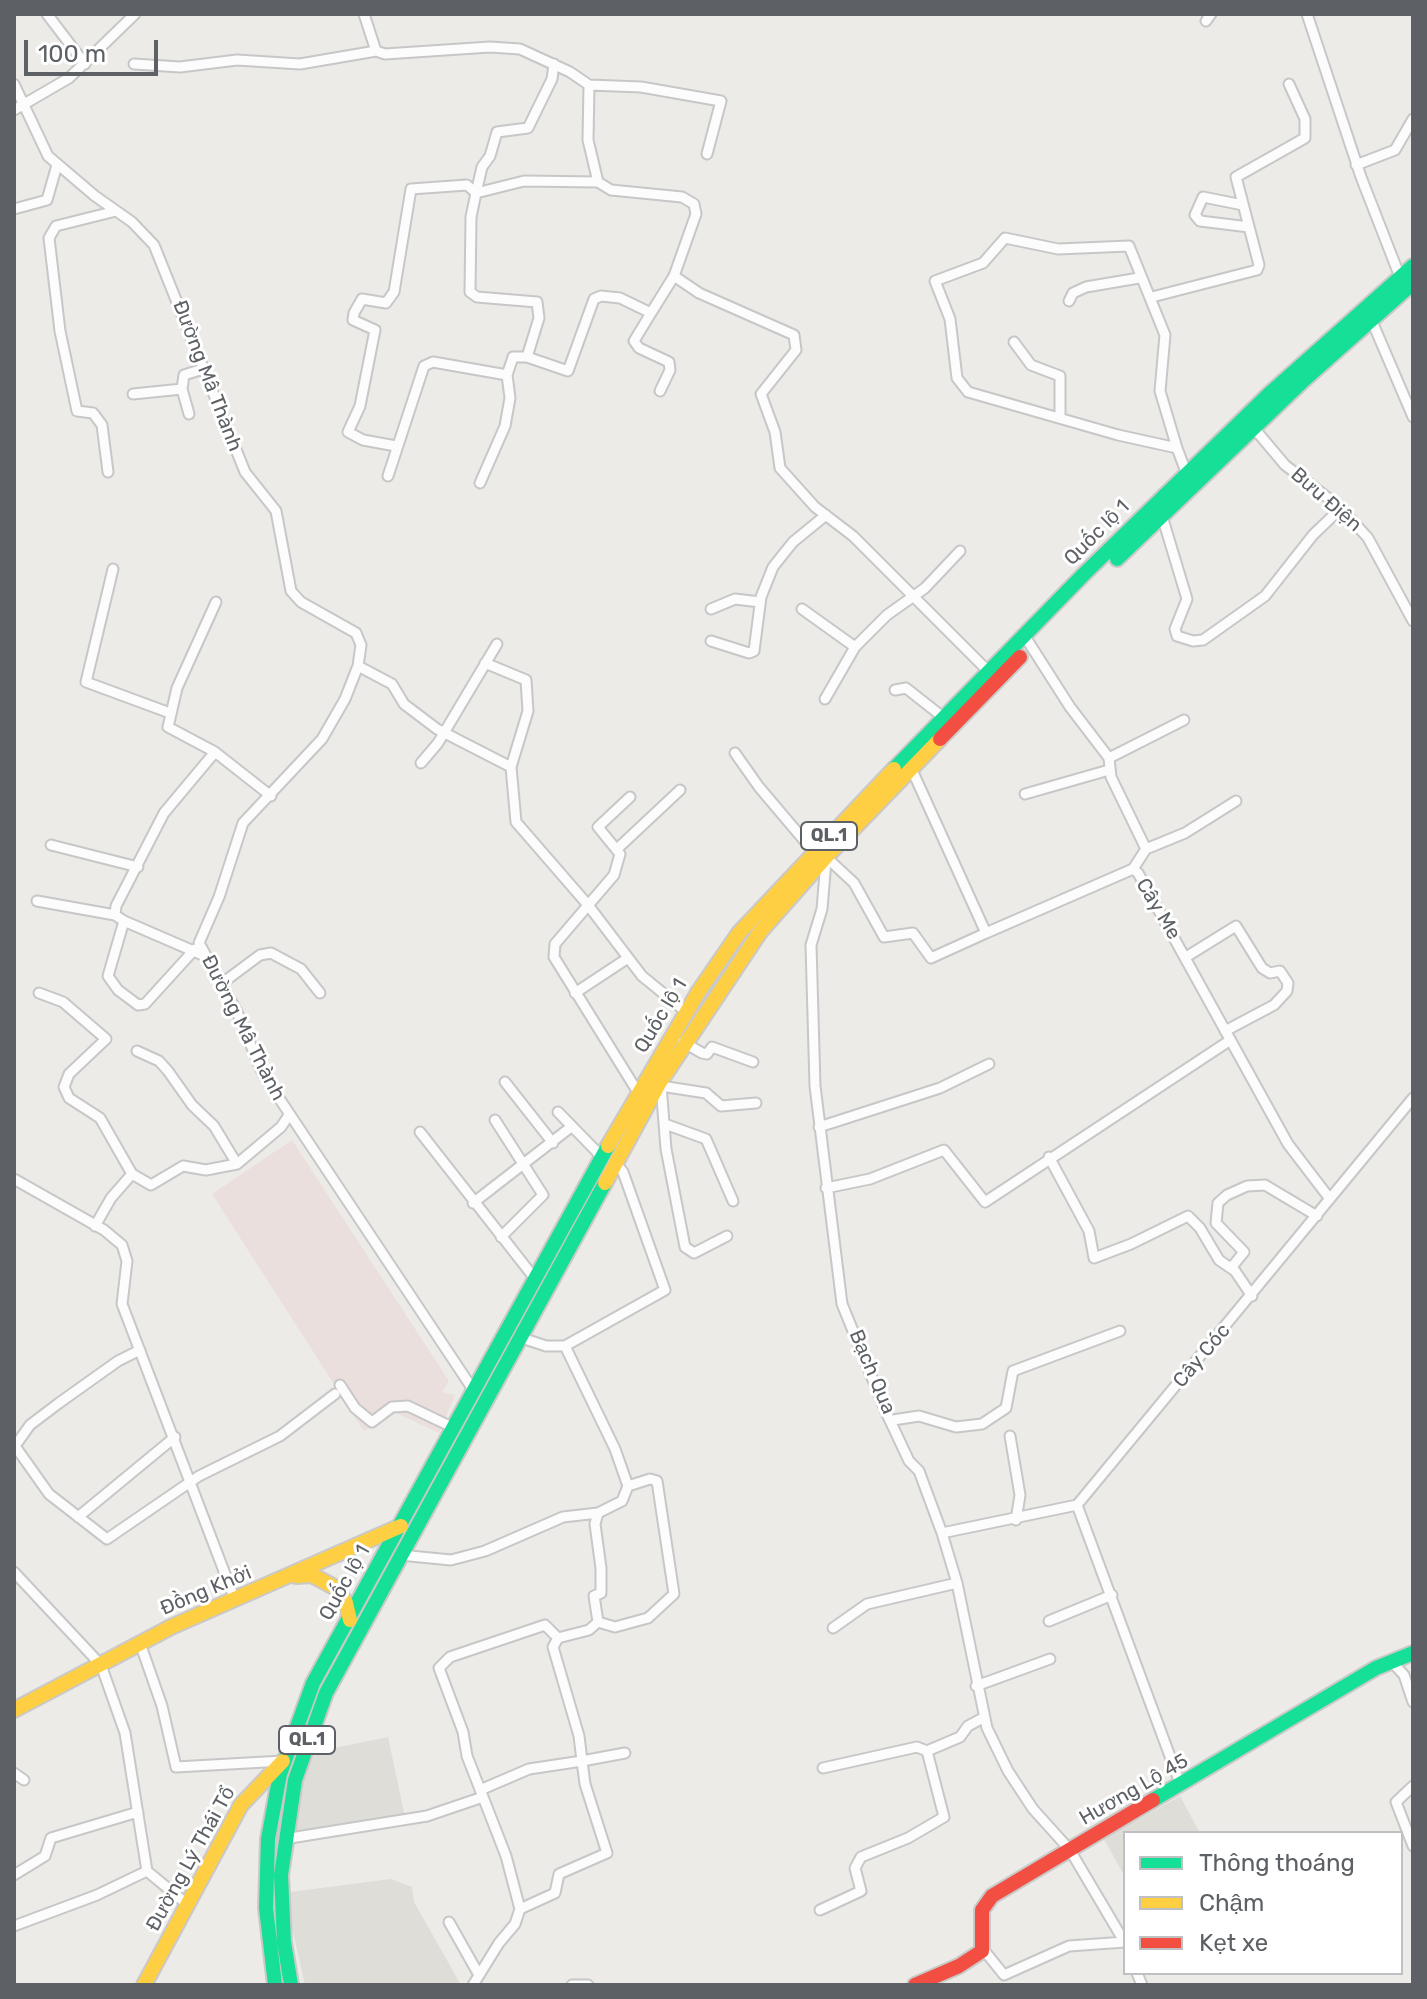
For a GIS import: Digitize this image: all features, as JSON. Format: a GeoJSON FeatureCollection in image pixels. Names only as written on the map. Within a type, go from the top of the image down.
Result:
{"type":"FeatureCollection","features":[{"type":"Feature","properties":{"kind":"main road","name":"Quốc lộ 1"},"geometry":{"type":"LineString","coordinates":[[275,1985],[269,1943],[266,1873],[273,1806],[284,1761],[313,1683],[536,1280],[609,1160],[660,1084],[683,1042],[760,932],[820,855],[944,718],[989,672],[1162,516],[1371,319],[1406,280],[1413,266]]}},
{"type":"Feature","properties":{"kind":"main road","name":"Quốc lộ 1"},"geometry":{"type":"LineString","coordinates":[[291,1985],[281,1907],[284,1839],[303,1749],[353,1640],[519,1337],[639,1094],[685,1011],[739,933],[912,770],[1027,640],[1186,472],[1406,280]]}},
{"type":"Feature","properties":{"kind":"main road","name":"Đồng Khởi"},"geometry":{"type":"LineString","coordinates":[[14,1710],[140,1643],[420,1519]]}},
{"type":"Feature","properties":{"kind":"main road"},"geometry":{"type":"LineString","coordinates":[[288,1577],[303,1574],[321,1578],[341,1594],[349,1614],[353,1640]]}},
{"type":"Feature","properties":{"kind":"main road","name":"Hương Lộ 45"},"geometry":{"type":"LineString","coordinates":[[983,1949],[982,1914],[988,1899],[1391,1661],[1413,1653]]}},
{"type":"Feature","properties":{"kind":"main road","name":"Đường Lý Thái Tổ"},"geometry":{"type":"LineString","coordinates":[[144,1985],[245,1799],[284,1761]]}},
{"type":"Feature","properties":{"kind":"main road"},"geometry":{"type":"LineString","coordinates":[[915,1985],[966,1962],[983,1949]]}},
{"type":"Feature","properties":{"kind":"street"},"geometry":{"type":"LineString","coordinates":[[47,14],[85,64]]}},
{"type":"Feature","properties":{"kind":"street"},"geometry":{"type":"LineString","coordinates":[[14,110],[26,106],[85,64],[135,14]]}},
{"type":"Feature","properties":{"kind":"street"},"geometry":{"type":"LineString","coordinates":[[364,14],[376,51]]}},
{"type":"Feature","properties":{"kind":"street"},"geometry":{"type":"LineString","coordinates":[[1307,14],[1356,165],[1406,280]]}},
{"type":"Feature","properties":{"kind":"street"},"geometry":{"type":"LineString","coordinates":[[134,64],[180,67],[228,60],[300,64],[376,51],[399,55],[462,48],[509,48],[531,53],[589,85],[653,88],[721,101],[707,154]]}},
{"type":"Feature","properties":{"kind":"street"},"geometry":{"type":"LineString","coordinates":[[527,357],[539,318],[537,302],[477,297],[470,292],[471,217],[497,132],[528,128],[552,79],[554,64]]}},
{"type":"Feature","properties":{"kind":"street","name":"Đường Mâ Thành"},"geometry":{"type":"LineString","coordinates":[[14,84],[40,144],[57,165],[154,245],[245,472],[276,511],[291,591],[301,602],[356,633],[361,645],[358,666],[345,699],[322,739],[243,823],[219,897],[196,947],[205,956],[237,1012],[258,1064],[289,1115],[474,1391]]}},
{"type":"Feature","properties":{"kind":"street"},"geometry":{"type":"LineString","coordinates":[[1152,297],[1252,274],[1259,265],[1235,181],[1238,174],[1290,150],[1305,138],[1305,119],[1289,84]]}},
{"type":"Feature","properties":{"kind":"street"},"geometry":{"type":"LineString","coordinates":[[589,85],[588,140],[598,182]]}},
{"type":"Feature","properties":{"kind":"street"},"geometry":{"type":"LineString","coordinates":[[1356,165],[1395,150],[1413,119]]}},
{"type":"Feature","properties":{"kind":"street"},"geometry":{"type":"LineString","coordinates":[[14,209],[47,200],[57,165]]}},
{"type":"Feature","properties":{"kind":"street"},"geometry":{"type":"LineString","coordinates":[[476,193],[524,181],[598,182],[611,190],[682,197],[694,204],[696,214],[674,276],[634,341],[639,348],[669,362],[670,370],[660,391]]}},
{"type":"Feature","properties":{"kind":"street"},"geometry":{"type":"LineString","coordinates":[[396,446],[363,440],[348,432],[360,406],[375,330],[353,320],[354,313],[362,299],[386,303],[394,292],[411,189],[467,185],[476,193]]}},
{"type":"Feature","properties":{"kind":"street"},"geometry":{"type":"LineString","coordinates":[[1243,205],[1203,197],[1196,220],[1249,227]]}},
{"type":"Feature","properties":{"kind":"street"},"geometry":{"type":"LineString","coordinates":[[108,472],[102,425],[93,413],[77,411],[60,331],[49,238],[56,226],[116,211]]}},
{"type":"Feature","properties":{"kind":"street"},"geometry":{"type":"LineString","coordinates":[[1177,448],[977,395],[962,386],[953,363],[950,319],[935,281],[983,263],[1005,238],[1058,249],[1129,246],[1139,278],[1152,297],[1165,335],[1160,391],[1186,472]]}},
{"type":"Feature","properties":{"kind":"street"},"geometry":{"type":"LineString","coordinates":[[674,276],[699,293],[794,335],[796,350],[761,394],[775,432],[780,468],[989,672]]}},
{"type":"Feature","properties":{"kind":"street"},"geometry":{"type":"LineString","coordinates":[[1069,301],[1073,293],[1086,287],[1139,278]]}},
{"type":"Feature","properties":{"kind":"street"},"geometry":{"type":"LineString","coordinates":[[480,483],[505,426],[510,398],[507,375],[513,357],[527,357],[568,371],[594,299],[601,296],[620,298],[651,313]]}},
{"type":"Feature","properties":{"kind":"street"},"geometry":{"type":"LineString","coordinates":[[1371,319],[1413,417]]}},
{"type":"Feature","properties":{"kind":"street"},"geometry":{"type":"LineString","coordinates":[[1014,342],[1031,365],[1060,376],[1060,418]]}},
{"type":"Feature","properties":{"kind":"street"},"geometry":{"type":"LineString","coordinates":[[388,476],[427,364],[507,375]]}},
{"type":"Feature","properties":{"kind":"street"},"geometry":{"type":"LineString","coordinates":[[189,414],[182,389],[184,375],[203,369]]}},
{"type":"Feature","properties":{"kind":"street"},"geometry":{"type":"LineString","coordinates":[[133,394],[182,389]]}},
{"type":"Feature","properties":{"kind":"street","name":"Bưu Điện"},"geometry":{"type":"LineString","coordinates":[[1253,427],[1285,465],[1341,508],[1368,538],[1413,621]]}},
{"type":"Feature","properties":{"kind":"street"},"geometry":{"type":"LineString","coordinates":[[1162,516],[1187,599],[1175,629],[1177,636],[1193,641],[1212,634],[1265,596],[1313,535],[1341,508]]}},
{"type":"Feature","properties":{"kind":"street"},"geometry":{"type":"LineString","coordinates":[[711,641],[749,653],[754,651],[760,602],[778,558],[826,515]]}},
{"type":"Feature","properties":{"kind":"street"},"geometry":{"type":"LineString","coordinates":[[825,699],[855,647],[887,615],[913,598],[960,551]]}},
{"type":"Feature","properties":{"kind":"street"},"geometry":{"type":"LineString","coordinates":[[113,569],[86,682],[170,713]]}},
{"type":"Feature","properties":{"kind":"street"},"geometry":{"type":"LineString","coordinates":[[711,609],[735,599],[760,602]]}},
{"type":"Feature","properties":{"kind":"street"},"geometry":{"type":"LineString","coordinates":[[216,602],[197,640],[170,713],[168,727],[176,734],[215,752],[271,796]]}},
{"type":"Feature","properties":{"kind":"street"},"geometry":{"type":"LineString","coordinates":[[802,609],[855,647]]}},
{"type":"Feature","properties":{"kind":"street"},"geometry":{"type":"LineString","coordinates":[[1027,640],[1070,707],[1109,758],[1109,770],[1146,849]]}},
{"type":"Feature","properties":{"kind":"street"},"geometry":{"type":"LineString","coordinates":[[421,763],[497,644]]}},
{"type":"Feature","properties":{"kind":"street"},"geometry":{"type":"LineString","coordinates":[[485,663],[526,680],[528,711],[511,767],[516,822],[588,905],[642,976],[685,1011]]}},
{"type":"Feature","properties":{"kind":"street"},"geometry":{"type":"LineString","coordinates":[[358,666],[392,684],[404,704],[443,732],[511,767]]}},
{"type":"Feature","properties":{"kind":"street"},"geometry":{"type":"LineString","coordinates":[[895,690],[906,688],[944,718]]}},
{"type":"Feature","properties":{"kind":"street"},"geometry":{"type":"LineString","coordinates":[[1109,758],[1184,720]]}},
{"type":"Feature","properties":{"kind":"street"},"geometry":{"type":"LineString","coordinates":[[37,901],[119,918],[196,947],[145,1004],[138,1005],[118,990],[108,976],[119,918],[116,906],[164,813],[215,752]]}},
{"type":"Feature","properties":{"kind":"street"},"geometry":{"type":"LineString","coordinates":[[735,753],[759,787],[820,855]]}},
{"type":"Feature","properties":{"kind":"street"},"geometry":{"type":"LineString","coordinates":[[912,770],[986,933]]}},
{"type":"Feature","properties":{"kind":"street"},"geometry":{"type":"LineString","coordinates":[[1025,794],[1109,770]]}},
{"type":"Feature","properties":{"kind":"street"},"geometry":{"type":"LineString","coordinates":[[617,849],[680,790]]}},
{"type":"Feature","properties":{"kind":"street"},"geometry":{"type":"LineString","coordinates":[[630,797],[598,827],[603,837],[617,849],[620,860],[614,875],[553,950],[559,967],[639,1094]]}},
{"type":"Feature","properties":{"kind":"street"},"geometry":{"type":"LineString","coordinates":[[1133,869],[1146,849],[1185,833],[1236,801]]}},
{"type":"Feature","properties":{"kind":"street"},"geometry":{"type":"LineString","coordinates":[[51,845],[138,867]]}},
{"type":"Feature","properties":{"kind":"street","name":"Cây Me"},"geometry":{"type":"LineString","coordinates":[[820,855],[854,883],[884,937],[913,933],[925,955],[931,958],[1133,869],[1158,905],[1288,1144],[1330,1199]]}},
{"type":"Feature","properties":{"kind":"street","name":"Bạch Qua"},"geometry":{"type":"LineString","coordinates":[[820,855],[823,899],[811,954],[819,1127],[842,1304],[909,1461],[919,1471],[942,1533],[957,1583],[983,1718],[1025,1796],[1070,1850],[1123,1939]]}},
{"type":"Feature","properties":{"kind":"street"},"geometry":{"type":"LineString","coordinates":[[826,1188],[870,1179],[944,1150],[985,1202],[1274,1005],[1287,991],[1288,983],[1280,971],[1270,973],[1262,968],[1236,926],[1186,957]]}},
{"type":"Feature","properties":{"kind":"street"},"geometry":{"type":"LineString","coordinates":[[221,984],[260,955],[271,953],[301,969],[320,993]]}},
{"type":"Feature","properties":{"kind":"street"},"geometry":{"type":"LineString","coordinates":[[575,993],[628,958]]}},
{"type":"Feature","properties":{"kind":"street"},"geometry":{"type":"LineString","coordinates":[[39,993],[63,1002],[106,1039],[69,1074],[64,1087],[69,1098],[100,1118],[122,1151],[132,1174],[151,1185],[183,1166],[206,1170],[237,1164],[281,1127],[289,1115]]}},
{"type":"Feature","properties":{"kind":"street"},"geometry":{"type":"LineString","coordinates":[[683,1042],[702,1053],[707,1054],[712,1047],[753,1062]]}},
{"type":"Feature","properties":{"kind":"street"},"geometry":{"type":"LineString","coordinates":[[137,1051],[159,1061],[168,1071],[185,1098],[214,1126],[237,1164]]}},
{"type":"Feature","properties":{"kind":"street"},"geometry":{"type":"LineString","coordinates":[[819,1127],[940,1088],[989,1064]]}},
{"type":"Feature","properties":{"kind":"street"},"geometry":{"type":"LineString","coordinates":[[505,1082],[553,1143]]}},
{"type":"Feature","properties":{"kind":"street"},"geometry":{"type":"LineString","coordinates":[[727,1236],[694,1253],[685,1247],[672,1195],[660,1084],[706,1093],[721,1106],[756,1103]]}},
{"type":"Feature","properties":{"kind":"street","name":"Cây Cóc"},"geometry":{"type":"LineString","coordinates":[[1077,1505],[1413,1098]]}},
{"type":"Feature","properties":{"kind":"street"},"geometry":{"type":"LineString","coordinates":[[519,1337],[546,1346],[565,1346],[665,1290],[623,1172],[558,1112]]}},
{"type":"Feature","properties":{"kind":"street"},"geometry":{"type":"LineString","coordinates":[[495,1120],[543,1195],[501,1237]]}},
{"type":"Feature","properties":{"kind":"street"},"geometry":{"type":"LineString","coordinates":[[665,1124],[706,1139],[733,1201]]}},
{"type":"Feature","properties":{"kind":"street"},"geometry":{"type":"LineString","coordinates":[[473,1203],[571,1127]]}},
{"type":"Feature","properties":{"kind":"street"},"geometry":{"type":"LineString","coordinates":[[420,1132],[536,1280]]}},
{"type":"Feature","properties":{"kind":"street"},"geometry":{"type":"LineString","coordinates":[[1049,1157],[1089,1231],[1094,1258],[1131,1244],[1185,1216],[1196,1223],[1219,1260],[1231,1268],[1252,1296]]}},
{"type":"Feature","properties":{"kind":"street"},"geometry":{"type":"LineString","coordinates":[[95,1226],[111,1198],[132,1174]]}},
{"type":"Feature","properties":{"kind":"street"},"geometry":{"type":"LineString","coordinates":[[14,1179],[115,1237],[125,1253],[122,1304],[235,1600]]}},
{"type":"Feature","properties":{"kind":"street"},"geometry":{"type":"LineString","coordinates":[[1231,1268],[1244,1252],[1216,1223],[1218,1203],[1227,1195],[1247,1186],[1265,1185],[1317,1216]]}},
{"type":"Feature","properties":{"kind":"street"},"geometry":{"type":"LineString","coordinates":[[893,1420],[919,1416],[956,1427],[982,1424],[1006,1408],[1013,1371],[1120,1331]]}},
{"type":"Feature","properties":{"kind":"street"},"geometry":{"type":"LineString","coordinates":[[400,1555],[451,1560],[485,1551],[563,1517],[598,1513],[622,1501],[628,1486],[615,1449],[565,1346]]}},
{"type":"Feature","properties":{"kind":"street"},"geometry":{"type":"LineString","coordinates":[[140,1350],[111,1365],[59,1403],[16,1441],[19,1454],[49,1494],[107,1539],[191,1483],[280,1436],[338,1389],[372,1422],[392,1407],[408,1406],[454,1428]]}},
{"type":"Feature","properties":{"kind":"street"},"geometry":{"type":"LineString","coordinates":[[1010,1436],[1020,1495],[1016,1520]]}},
{"type":"Feature","properties":{"kind":"street"},"geometry":{"type":"LineString","coordinates":[[78,1517],[175,1437]]}},
{"type":"Feature","properties":{"kind":"street"},"geometry":{"type":"LineString","coordinates":[[598,1622],[615,1627],[648,1618],[674,1594],[657,1481],[650,1479],[628,1486]]}},
{"type":"Feature","properties":{"kind":"street"},"geometry":{"type":"LineString","coordinates":[[942,1533],[1077,1505],[1181,1786]]}},
{"type":"Feature","properties":{"kind":"street"},"geometry":{"type":"LineString","coordinates":[[598,1513],[595,1531],[601,1593],[594,1596],[598,1622]]}},
{"type":"Feature","properties":{"kind":"street"},"geometry":{"type":"LineString","coordinates":[[14,1572],[101,1665],[125,1733],[147,1871],[188,1905]]}},
{"type":"Feature","properties":{"kind":"street"},"geometry":{"type":"LineString","coordinates":[[833,1628],[867,1604],[957,1583]]}},
{"type":"Feature","properties":{"kind":"street"},"geometry":{"type":"LineString","coordinates":[[1049,1621],[1112,1595]]}},
{"type":"Feature","properties":{"kind":"street"},"geometry":{"type":"LineString","coordinates":[[520,1909],[555,1893],[559,1874],[607,1853],[585,1784],[579,1736],[554,1659],[553,1647],[558,1638],[589,1630],[598,1622]]}},
{"type":"Feature","properties":{"kind":"street"},"geometry":{"type":"LineString","coordinates":[[473,1985],[515,1924],[520,1909],[506,1856],[440,1676],[440,1665],[491,1641],[545,1625],[558,1638]]}},
{"type":"Feature","properties":{"kind":"street"},"geometry":{"type":"LineString","coordinates":[[140,1643],[162,1706],[176,1767],[284,1761]]}},
{"type":"Feature","properties":{"kind":"street"},"geometry":{"type":"LineString","coordinates":[[976,1686],[1050,1659]]}},
{"type":"Feature","properties":{"kind":"street"},"geometry":{"type":"LineString","coordinates":[[1391,1661],[1406,1679],[1413,1702]]}},
{"type":"Feature","properties":{"kind":"street"},"geometry":{"type":"LineString","coordinates":[[823,1768],[917,1747],[927,1751],[960,1737],[968,1726],[983,1718]]}},
{"type":"Feature","properties":{"kind":"street"},"geometry":{"type":"LineString","coordinates":[[820,1910],[861,1891],[855,1868],[861,1857],[908,1838],[944,1817],[927,1751]]}},
{"type":"Feature","properties":{"kind":"street"},"geometry":{"type":"LineString","coordinates":[[284,1839],[427,1816],[481,1794],[529,1769],[625,1753]]}},
{"type":"Feature","properties":{"kind":"street"},"geometry":{"type":"LineString","coordinates":[[14,1773],[24,1780]]}},
{"type":"Feature","properties":{"kind":"street"},"geometry":{"type":"LineString","coordinates":[[1413,1786],[1396,1802],[1413,1846]]}},
{"type":"Feature","properties":{"kind":"street"},"geometry":{"type":"LineString","coordinates":[[14,1875],[45,1856],[51,1838],[138,1812]]}},
{"type":"Feature","properties":{"kind":"street"},"geometry":{"type":"LineString","coordinates":[[14,1926],[97,1895],[147,1871]]}},
{"type":"Feature","properties":{"kind":"street"},"geometry":{"type":"LineString","coordinates":[[449,1922],[479,1975]]}},
{"type":"Feature","properties":{"kind":"street"},"geometry":{"type":"LineString","coordinates":[[983,1949],[1004,1975],[1069,1946],[1123,1942]]}},
{"type":"Feature","properties":{"kind":"street"},"geometry":{"type":"LineString","coordinates":[[572,1985],[588,1985]]}},
{"type":"Feature","properties":{"kind":"shaded area"},"geometry":{"type":"Polygon","coordinates":[[[292,1140],[449,1381],[442,1392],[455,1395],[439,1433],[396,1413],[364,1431],[212,1194],[292,1140]]]}},
{"type":"Feature","properties":{"kind":"shaded area"},"geometry":{"type":"Polygon","coordinates":[[[388,1737],[405,1817],[294,1834],[305,1774],[315,1752],[388,1737]]]}},
{"type":"Feature","properties":{"kind":"shaded area"},"geometry":{"type":"Polygon","coordinates":[[[1180,1796],[1199,1831],[1123,1831],[1123,1873],[1104,1839],[1180,1796]]]}},
{"type":"Feature","properties":{"kind":"shaded area"},"geometry":{"type":"Polygon","coordinates":[[[391,1879],[412,1887],[414,1902],[461,1985],[305,1985],[291,1923],[290,1892],[391,1879]]]}},
{"type":"Feature","properties":{"kind":"traffic: fast"},"geometry":{"type":"LineString","coordinates":[[894,769],[1084,574],[1269,394],[1413,266]]}},
{"type":"Feature","properties":{"kind":"traffic: fast"},"geometry":{"type":"LineString","coordinates":[[1117,559],[1304,380],[1413,283]]}},
{"type":"Feature","properties":{"kind":"traffic: fast"},"geometry":{"type":"LineString","coordinates":[[275,1985],[266,1908],[268,1839],[280,1774],[313,1683],[608,1146]]}},
{"type":"Feature","properties":{"kind":"traffic: fast"},"geometry":{"type":"LineString","coordinates":[[291,1985],[284,1942],[281,1875],[295,1780],[326,1693],[605,1183]]}},
{"type":"Feature","properties":{"kind":"traffic: fast"},"geometry":{"type":"LineString","coordinates":[[1153,1800],[1376,1668],[1413,1653]]}},
{"type":"Feature","properties":{"kind":"traffic: slow"},"geometry":{"type":"LineString","coordinates":[[605,1183],[660,1082],[760,932],[826,857],[940,739]]}},
{"type":"Feature","properties":{"kind":"traffic: slow"},"geometry":{"type":"LineString","coordinates":[[608,1146],[699,991],[739,933],[894,769]]}},
{"type":"Feature","properties":{"kind":"traffic: slow"},"geometry":{"type":"LineString","coordinates":[[14,1710],[171,1627],[401,1526]]}},
{"type":"Feature","properties":{"kind":"traffic: slow"},"geometry":{"type":"LineString","coordinates":[[296,1576],[312,1575],[336,1588],[346,1603],[350,1620]]}},
{"type":"Feature","properties":{"kind":"traffic: slow"},"geometry":{"type":"LineString","coordinates":[[144,1985],[241,1805],[283,1761]]}},
{"type":"Feature","properties":{"kind":"traffic: jam"},"geometry":{"type":"LineString","coordinates":[[940,739],[1020,657]]}},
{"type":"Feature","properties":{"kind":"traffic: jam"},"geometry":{"type":"LineString","coordinates":[[915,1985],[959,1966],[982,1951],[982,1910],[992,1896],[1153,1800]]}}]}
